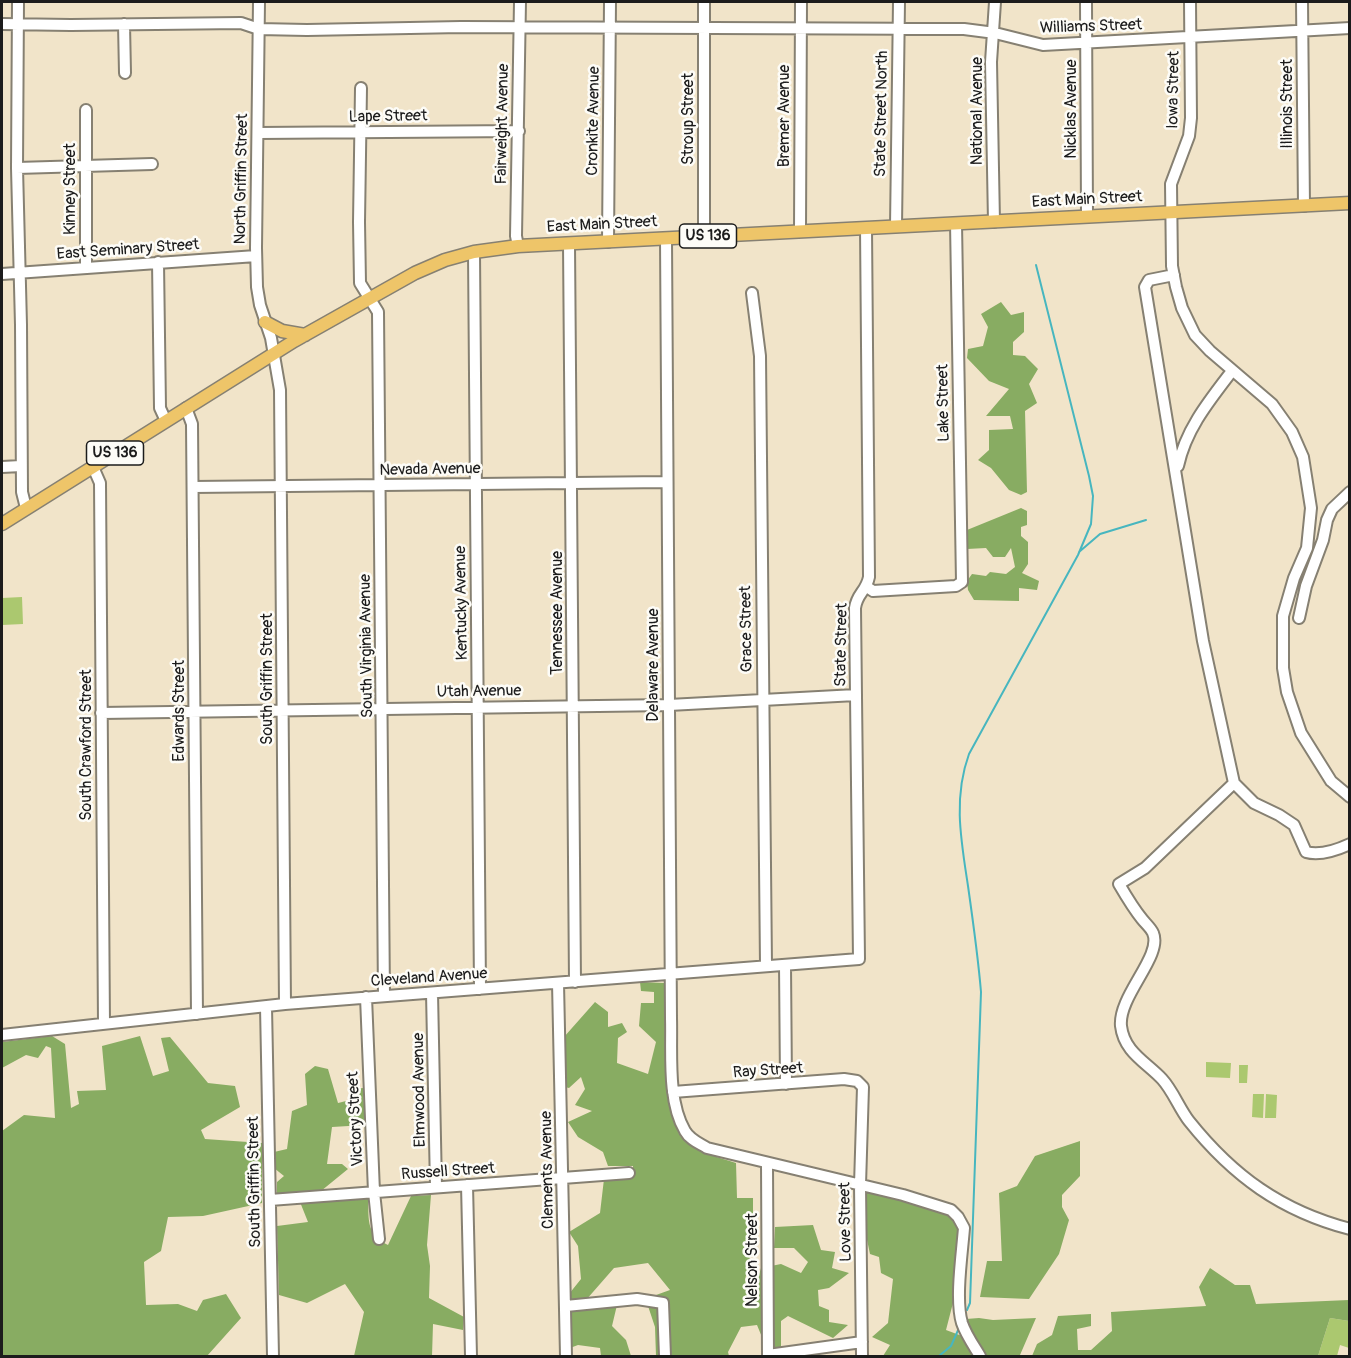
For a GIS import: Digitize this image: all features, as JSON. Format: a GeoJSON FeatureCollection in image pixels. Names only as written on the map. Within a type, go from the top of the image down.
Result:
{"type":"FeatureCollection","features":[{"type":"Feature","properties":{"kind":"main road","name":"East Main Street"},"geometry":{"type":"LineString","coordinates":[[2,524],[304,335],[427,268],[474,252],[518,246],[1350,203]]}},
{"type":"Feature","properties":{"kind":"main road"},"geometry":{"type":"LineString","coordinates":[[266,322],[282,332],[304,335]]}},
{"type":"Feature","properties":{"kind":"street"},"geometry":{"type":"LineString","coordinates":[[18,2],[16,168],[20,273],[21,466],[22,492],[26,508]]}},
{"type":"Feature","properties":{"kind":"street","name":"North Griffin Street"},"geometry":{"type":"LineString","coordinates":[[259,2],[257,287],[273,355]]}},
{"type":"Feature","properties":{"kind":"street","name":"Fairweight Avenue"},"geometry":{"type":"LineString","coordinates":[[518,246],[516,236],[520,2]]}},
{"type":"Feature","properties":{"kind":"street","name":"Cronkite Avenue"},"geometry":{"type":"LineString","coordinates":[[608,242],[610,2]]}},
{"type":"Feature","properties":{"kind":"street","name":"Stroup Street"},"geometry":{"type":"LineString","coordinates":[[704,2],[704,236]]}},
{"type":"Feature","properties":{"kind":"street","name":"Bremer Avenue"},"geometry":{"type":"LineString","coordinates":[[800,231],[801,2]]}},
{"type":"Feature","properties":{"kind":"street","name":"State Street North"},"geometry":{"type":"LineString","coordinates":[[896,226],[899,2]]}},
{"type":"Feature","properties":{"kind":"street","name":"National Avenue"},"geometry":{"type":"LineString","coordinates":[[994,222],[991,62],[995,33],[995,2]]}},
{"type":"Feature","properties":{"kind":"street","name":"Nicklas Avenue"},"geometry":{"type":"LineString","coordinates":[[1086,2],[1087,216]]}},
{"type":"Feature","properties":{"kind":"street","name":"Iowa Street"},"geometry":{"type":"LineString","coordinates":[[1190,2],[1190,127],[1189,136],[1171,184],[1172,266],[1182,308],[1191,329],[1210,351],[1272,404],[1292,432],[1303,457],[1311,508],[1307,548],[1294,578],[1284,616],[1284,668],[1287,692],[1301,734],[1331,781],[1350,797]]}},
{"type":"Feature","properties":{"kind":"street","name":"Illinois Street"},"geometry":{"type":"LineString","coordinates":[[1302,2],[1304,206]]}},
{"type":"Feature","properties":{"kind":"street","name":"Williams Street"},"geometry":{"type":"LineString","coordinates":[[2,24],[241,24],[259,29],[964,29],[995,33],[1034,44],[1350,28]]}},
{"type":"Feature","properties":{"kind":"street"},"geometry":{"type":"LineString","coordinates":[[124,24],[125,73]]}},
{"type":"Feature","properties":{"kind":"street","name":"South Virginia Avenue"},"geometry":{"type":"LineString","coordinates":[[361,88],[360,283],[378,312],[384,996]]}},
{"type":"Feature","properties":{"kind":"street","name":"Kinney Street"},"geometry":{"type":"LineString","coordinates":[[86,110],[86,268]]}},
{"type":"Feature","properties":{"kind":"street","name":"Lape Street"},"geometry":{"type":"LineString","coordinates":[[258,133],[519,131]]}},
{"type":"Feature","properties":{"kind":"street"},"geometry":{"type":"LineString","coordinates":[[16,168],[152,164]]}},
{"type":"Feature","properties":{"kind":"street","name":"Lake Street"},"geometry":{"type":"LineString","coordinates":[[867,587],[873,591],[956,586],[962,582],[956,224]]}},
{"type":"Feature","properties":{"kind":"street","name":"State Street"},"geometry":{"type":"LineString","coordinates":[[859,958],[855,608],[857,596],[867,587],[869,566],[866,228]]}},
{"type":"Feature","properties":{"kind":"street","name":"Delaware Avenue"},"geometry":{"type":"LineString","coordinates":[[666,238],[673,1092]]}},
{"type":"Feature","properties":{"kind":"street","name":"Tennessee Avenue"},"geometry":{"type":"LineString","coordinates":[[569,244],[575,982]]}},
{"type":"Feature","properties":{"kind":"street","name":"Kentucky Avenue"},"geometry":{"type":"LineString","coordinates":[[474,252],[480,989]]}},
{"type":"Feature","properties":{"kind":"street","name":"East Seminary Street"},"geometry":{"type":"LineString","coordinates":[[2,274],[256,256]]}},
{"type":"Feature","properties":{"kind":"street"},"geometry":{"type":"LineString","coordinates":[[158,262],[160,408],[166,421]]}},
{"type":"Feature","properties":{"kind":"street"},"geometry":{"type":"LineString","coordinates":[[1174,275],[1149,280],[1144,287],[1203,641],[1234,783],[1254,803],[1294,825],[1306,852],[1312,854],[1329,852],[1350,844]]}},
{"type":"Feature","properties":{"kind":"street","name":"Grace Street"},"geometry":{"type":"LineString","coordinates":[[752,293],[760,356],[766,966]]}},
{"type":"Feature","properties":{"kind":"street","name":"South Griffin Street"},"geometry":{"type":"LineString","coordinates":[[273,355],[280,390],[282,487],[285,1004]]}},
{"type":"Feature","properties":{"kind":"street"},"geometry":{"type":"LineString","coordinates":[[1176,472],[1182,449],[1192,427],[1232,371]]}},
{"type":"Feature","properties":{"kind":"street","name":"Edwards Street"},"geometry":{"type":"LineString","coordinates":[[186,408],[192,424],[197,1014]]}},
{"type":"Feature","properties":{"kind":"street"},"geometry":{"type":"LineString","coordinates":[[2,467],[21,466]]}},
{"type":"Feature","properties":{"kind":"street","name":"South Crawford Street"},"geometry":{"type":"LineString","coordinates":[[93,466],[100,483],[104,1024]]}},
{"type":"Feature","properties":{"kind":"street","name":"Nevada Avenue"},"geometry":{"type":"LineString","coordinates":[[193,487],[667,482]]}},
{"type":"Feature","properties":{"kind":"street"},"geometry":{"type":"LineString","coordinates":[[1299,618],[1306,586],[1323,540],[1327,520],[1332,509],[1350,492]]}},
{"type":"Feature","properties":{"kind":"street","name":"Utah Avenue"},"geometry":{"type":"LineString","coordinates":[[102,713],[669,705],[856,695]]}},
{"type":"Feature","properties":{"kind":"street"},"geometry":{"type":"LineString","coordinates":[[1234,783],[1145,868],[1119,884],[1139,916],[1153,933],[1154,942],[1152,953],[1122,1011],[1123,1033],[1130,1050],[1163,1080],[1188,1120],[1238,1172],[1256,1187],[1292,1209],[1350,1229]]}},
{"type":"Feature","properties":{"kind":"street","name":"Cleveland Avenue"},"geometry":{"type":"LineString","coordinates":[[2,1035],[285,1004],[859,958]]}},
{"type":"Feature","properties":{"kind":"street"},"geometry":{"type":"LineString","coordinates":[[785,965],[786,1084]]}},
{"type":"Feature","properties":{"kind":"street","name":"Clements Avenue"},"geometry":{"type":"LineString","coordinates":[[558,983],[566,1356]]}},
{"type":"Feature","properties":{"kind":"street","name":"Elmwood Avenue"},"geometry":{"type":"LineString","coordinates":[[432,993],[436,1187]]}},
{"type":"Feature","properties":{"kind":"street","name":"Victory Street"},"geometry":{"type":"LineString","coordinates":[[366,998],[379,1239]]}},
{"type":"Feature","properties":{"kind":"street","name":"South Griffin Street"},"geometry":{"type":"LineString","coordinates":[[266,1007],[273,1356]]}},
{"type":"Feature","properties":{"kind":"street","name":"Ray Street"},"geometry":{"type":"LineString","coordinates":[[673,1092],[844,1079],[857,1081],[863,1087]]}},
{"type":"Feature","properties":{"kind":"street","name":"Love Street"},"geometry":{"type":"LineString","coordinates":[[862,1356],[860,1185],[863,1087]]}},
{"type":"Feature","properties":{"kind":"street"},"geometry":{"type":"LineString","coordinates":[[673,1092],[685,1132],[692,1140],[707,1148],[860,1185],[951,1210],[964,1228],[961,1321],[980,1356]]}},
{"type":"Feature","properties":{"kind":"street","name":"Nelson Street"},"geometry":{"type":"LineString","coordinates":[[768,1163],[768,1356]]}},
{"type":"Feature","properties":{"kind":"street","name":"Russell Street"},"geometry":{"type":"LineString","coordinates":[[270,1200],[629,1173]]}},
{"type":"Feature","properties":{"kind":"street"},"geometry":{"type":"LineString","coordinates":[[467,1185],[471,1356]]}},
{"type":"Feature","properties":{"kind":"street"},"geometry":{"type":"LineString","coordinates":[[566,1306],[637,1299],[663,1303],[665,1356]]}},
{"type":"Feature","properties":{"kind":"street"},"geometry":{"type":"LineString","coordinates":[[768,1356],[862,1342]]}},
{"type":"Feature","properties":{"kind":"green space"},"geometry":{"type":"Polygon","coordinates":[[[1001,302],[1011,315],[1024,312],[1024,332],[1013,342],[1013,355],[1025,356],[1038,369],[1029,384],[1037,403],[1025,411],[1027,492],[1021,495],[1009,490],[991,468],[978,460],[989,450],[989,430],[1013,429],[1010,416],[986,416],[1009,389],[989,381],[967,358],[968,349],[983,346],[988,327],[981,314],[1001,302]]]}},
{"type":"Feature","properties":{"kind":"green space"},"geometry":{"type":"Polygon","coordinates":[[[1021,508],[1027,511],[1027,525],[1021,527],[1021,536],[1028,542],[1028,564],[1022,573],[1039,581],[1037,590],[1019,588],[1019,601],[974,600],[968,590],[967,581],[972,574],[986,576],[990,572],[1006,574],[1015,567],[1011,548],[1005,557],[993,557],[986,548],[967,549],[967,530],[1021,508]]]}},
{"type":"Feature","properties":{"kind":"green space"},"geometry":{"type":"Polygon","coordinates":[[[22,597],[23,624],[2,625],[2,598],[22,597]]]}},
{"type":"Feature","properties":{"kind":"green space"},"geometry":{"type":"Polygon","coordinates":[[[640,982],[665,983],[669,1091],[672,1113],[678,1130],[685,1141],[696,1148],[736,1163],[737,1198],[753,1198],[753,1244],[745,1280],[753,1294],[761,1268],[781,1264],[801,1273],[808,1262],[794,1248],[774,1248],[775,1227],[813,1225],[821,1250],[835,1252],[832,1268],[849,1273],[829,1288],[818,1290],[819,1306],[829,1310],[829,1322],[848,1325],[833,1338],[788,1316],[781,1321],[781,1356],[764,1342],[757,1325],[741,1327],[728,1352],[729,1356],[656,1356],[655,1327],[648,1306],[656,1295],[670,1290],[648,1263],[614,1268],[586,1300],[617,1305],[612,1326],[626,1340],[631,1356],[601,1356],[600,1348],[578,1345],[570,1348],[569,1294],[581,1279],[578,1246],[569,1232],[600,1213],[604,1179],[633,1177],[633,1166],[608,1166],[603,1152],[578,1137],[568,1122],[592,1111],[575,1105],[585,1089],[581,1077],[569,1088],[565,1087],[564,1037],[595,1002],[608,1012],[608,1027],[622,1023],[627,1032],[618,1038],[617,1063],[648,1074],[656,1042],[639,1026],[641,1003],[654,1003],[654,992],[641,991],[640,982]]]}},
{"type":"Feature","properties":{"kind":"green space"},"geometry":{"type":"Polygon","coordinates":[[[52,1036],[65,1044],[71,1108],[79,1104],[77,1091],[106,1090],[102,1046],[140,1036],[153,1076],[169,1071],[161,1038],[170,1037],[208,1083],[235,1086],[240,1107],[201,1130],[205,1139],[262,1143],[262,1203],[203,1216],[168,1217],[161,1251],[144,1262],[146,1305],[178,1304],[197,1311],[203,1300],[226,1294],[241,1318],[207,1356],[2,1356],[2,1131],[24,1115],[55,1118],[51,1048],[46,1046],[38,1058],[26,1055],[2,1068],[2,1042],[52,1036]]]}},
{"type":"Feature","properties":{"kind":"green space"},"geometry":{"type":"Polygon","coordinates":[[[1206,1062],[1231,1063],[1230,1078],[1206,1077],[1206,1062]]]}},
{"type":"Feature","properties":{"kind":"green space"},"geometry":{"type":"Polygon","coordinates":[[[1239,1065],[1248,1065],[1247,1083],[1239,1083],[1239,1065]]]}},
{"type":"Feature","properties":{"kind":"green space"},"geometry":{"type":"Polygon","coordinates":[[[315,1066],[328,1069],[338,1103],[350,1100],[354,1089],[363,1088],[365,1125],[332,1127],[327,1164],[342,1164],[348,1169],[321,1191],[277,1194],[277,1182],[284,1176],[274,1168],[274,1152],[287,1149],[292,1111],[307,1105],[305,1074],[315,1066]]]}},
{"type":"Feature","properties":{"kind":"green space"},"geometry":{"type":"Polygon","coordinates":[[[1253,1094],[1264,1094],[1263,1118],[1252,1117],[1253,1094]]]}},
{"type":"Feature","properties":{"kind":"green space"},"geometry":{"type":"Polygon","coordinates":[[[1266,1094],[1277,1095],[1276,1118],[1265,1118],[1266,1094]]]}},
{"type":"Feature","properties":{"kind":"green space"},"geometry":{"type":"Polygon","coordinates":[[[1080,1141],[1080,1176],[1062,1195],[1062,1207],[1069,1220],[1059,1254],[1029,1299],[980,1297],[987,1261],[1002,1261],[999,1193],[1017,1186],[1035,1156],[1080,1141]]]}},
{"type":"Feature","properties":{"kind":"green space"},"geometry":{"type":"Polygon","coordinates":[[[864,1191],[912,1201],[947,1213],[958,1226],[954,1299],[946,1330],[962,1336],[974,1356],[883,1356],[890,1345],[872,1337],[888,1323],[893,1279],[881,1273],[879,1257],[870,1254],[866,1235],[864,1191]]]}},
{"type":"Feature","properties":{"kind":"green space"},"geometry":{"type":"Polygon","coordinates":[[[431,1195],[427,1245],[430,1266],[429,1298],[464,1317],[463,1330],[433,1324],[432,1356],[354,1356],[364,1312],[345,1284],[307,1303],[279,1295],[277,1226],[308,1222],[300,1202],[368,1199],[372,1231],[388,1245],[411,1196],[431,1195]]]}},
{"type":"Feature","properties":{"kind":"green space"},"geometry":{"type":"Polygon","coordinates":[[[1210,1268],[1235,1285],[1250,1285],[1256,1304],[1349,1300],[1349,1321],[1330,1318],[1318,1356],[1032,1356],[1037,1344],[1052,1335],[1058,1316],[1091,1314],[1091,1326],[1077,1329],[1078,1350],[1091,1350],[1112,1331],[1111,1312],[1206,1306],[1199,1287],[1210,1268]]]}},
{"type":"Feature","properties":{"kind":"green space"},"geometry":{"type":"Polygon","coordinates":[[[1036,1318],[1020,1355],[1030,1356],[984,1356],[970,1335],[966,1319],[993,1320],[1036,1318]]]}},
{"type":"Feature","properties":{"kind":"green space"},"geometry":{"type":"Polygon","coordinates":[[[1330,1318],[1349,1321],[1349,1348],[1340,1345],[1337,1356],[1318,1356],[1330,1318]]]}},
{"type":"Feature","properties":{"kind":"waterway"},"geometry":{"type":"LineString","coordinates":[[967,1310],[970,1303],[981,992],[961,836],[961,787],[969,754],[1078,555],[1091,524],[1093,496],[1036,265]]}},
{"type":"Feature","properties":{"kind":"waterway"},"geometry":{"type":"LineString","coordinates":[[1079,552],[1100,534],[1146,520]]}},
{"type":"Feature","properties":{"kind":"waterway"},"geometry":{"type":"LineString","coordinates":[[939,1356],[951,1346],[959,1328]]}}]}
